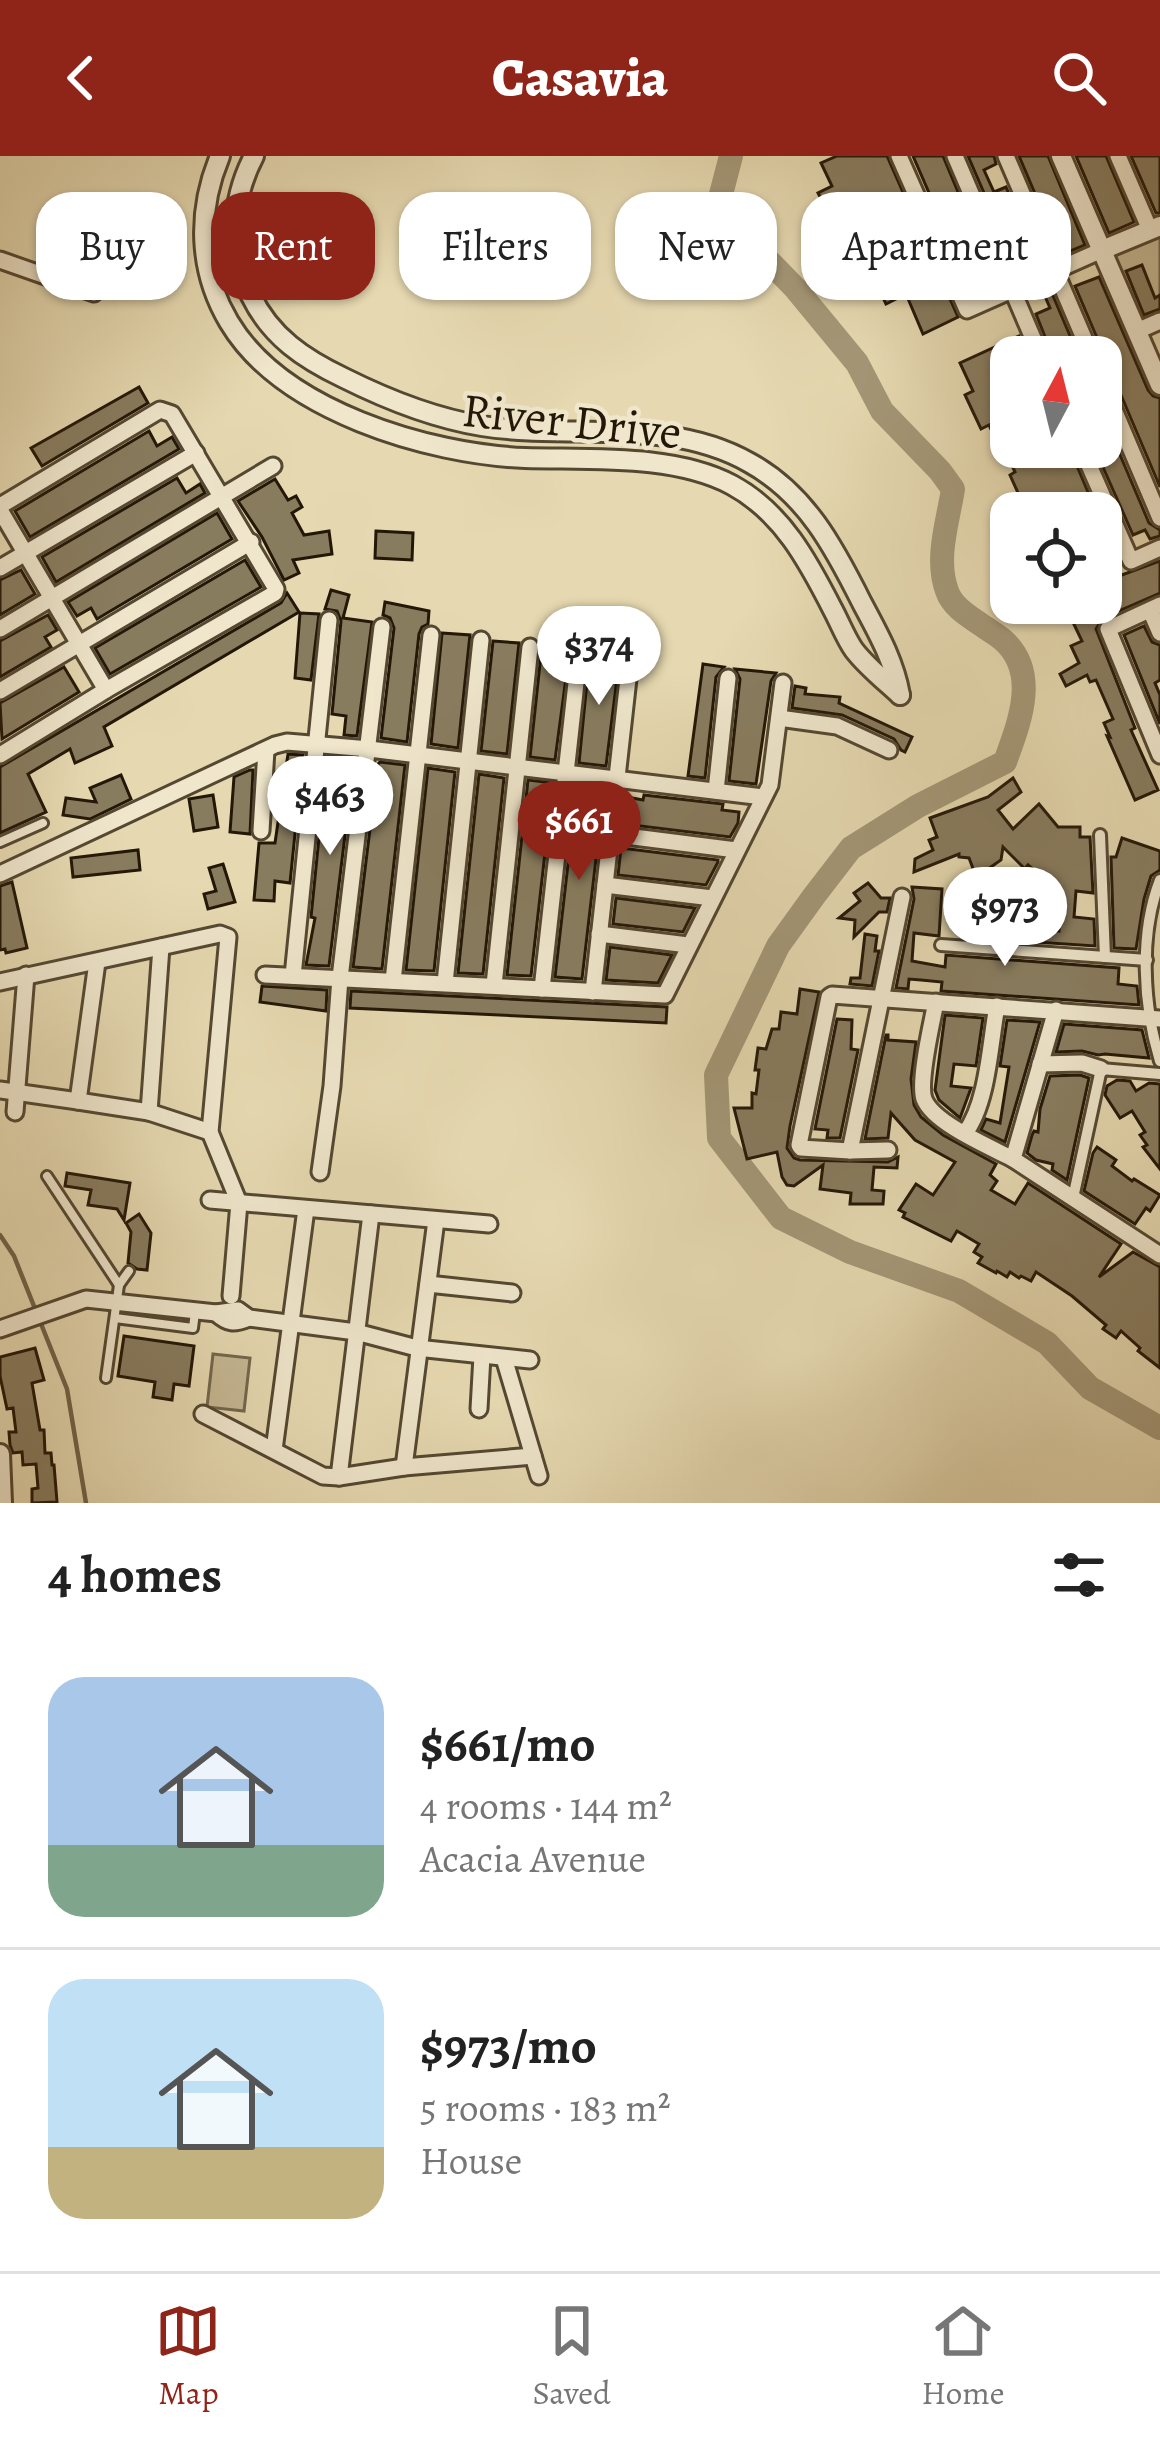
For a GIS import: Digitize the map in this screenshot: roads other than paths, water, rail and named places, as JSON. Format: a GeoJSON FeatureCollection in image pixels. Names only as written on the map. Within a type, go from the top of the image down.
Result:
{"type":"FeatureCollection","features":[{"type":"Feature","properties":{"kind":"street","name":"River Drive"},"geometry":{"type":"LineString","coordinates":[[220,156],[204,213],[206,265],[235,332],[273,372],[338,411],[427,443],[505,456],[671,467],[717,477],[768,512],[794,541],[854,650],[900,695],[886,650],[823,531],[792,493],[752,463],[673,438],[617,431],[499,428],[440,417],[362,387],[284,342],[257,309],[236,253],[237,202],[254,156]]}},
{"type":"Feature","properties":{"kind":"street"},"geometry":{"type":"LineString","coordinates":[[899,156],[915,192]]}},
{"type":"Feature","properties":{"kind":"street"},"geometry":{"type":"LineString","coordinates":[[955,156],[970,192]]}},
{"type":"Feature","properties":{"kind":"street"},"geometry":{"type":"LineString","coordinates":[[1006,156],[1021,192]]}},
{"type":"Feature","properties":{"kind":"street"},"geometry":{"type":"LineString","coordinates":[[1061,156],[1160,385]]}},
{"type":"Feature","properties":{"kind":"street"},"geometry":{"type":"LineString","coordinates":[[1071,263],[1155,228],[1118,156]]}},
{"type":"Feature","properties":{"kind":"street"},"geometry":{"type":"LineString","coordinates":[[0,260],[36,273]]}},
{"type":"Feature","properties":{"kind":"street"},"geometry":{"type":"LineString","coordinates":[[963,300],[967,310],[991,300]]}},
{"type":"Feature","properties":{"kind":"street"},"geometry":{"type":"LineString","coordinates":[[1016,300],[1032,336]]}},
{"type":"Feature","properties":{"kind":"street"},"geometry":{"type":"LineString","coordinates":[[1068,300],[1083,336]]}},
{"type":"Feature","properties":{"kind":"street"},"geometry":{"type":"LineString","coordinates":[[1137,331],[1160,321]]}},
{"type":"Feature","properties":{"kind":"street"},"geometry":{"type":"LineString","coordinates":[[0,755],[275,593],[276,584],[172,414],[160,410],[0,508],[106,690]]}},
{"type":"Feature","properties":{"kind":"street"},"geometry":{"type":"LineString","coordinates":[[1122,428],[1160,518]]}},
{"type":"Feature","properties":{"kind":"street"},"geometry":{"type":"LineString","coordinates":[[0,568],[196,453]]}},
{"type":"Feature","properties":{"kind":"street"},"geometry":{"type":"LineString","coordinates":[[0,629],[273,466]]}},
{"type":"Feature","properties":{"kind":"street"},"geometry":{"type":"LineString","coordinates":[[1090,468],[1131,561],[1160,548]]}},
{"type":"Feature","properties":{"kind":"street"},"geometry":{"type":"LineString","coordinates":[[0,691],[251,542]]}},
{"type":"Feature","properties":{"kind":"street"},"geometry":{"type":"LineString","coordinates":[[1160,633],[1155,607],[1108,629],[1160,755]]}},
{"type":"Feature","properties":{"kind":"street"},"geometry":{"type":"LineString","coordinates":[[292,976],[329,620]]}},
{"type":"Feature","properties":{"kind":"street"},"geometry":{"type":"LineString","coordinates":[[320,1172],[382,627]]}},
{"type":"Feature","properties":{"kind":"street"},"geometry":{"type":"LineString","coordinates":[[392,981],[431,635]]}},
{"type":"Feature","properties":{"kind":"street"},"geometry":{"type":"LineString","coordinates":[[445,983],[481,640]]}},
{"type":"Feature","properties":{"kind":"street"},"geometry":{"type":"LineString","coordinates":[[494,985],[530,647]]}},
{"type":"Feature","properties":{"kind":"street"},"geometry":{"type":"LineString","coordinates":[[542,989],[579,656]]}},
{"type":"Feature","properties":{"kind":"street"},"geometry":{"type":"LineString","coordinates":[[592,992],[631,661]]}},
{"type":"Feature","properties":{"kind":"street"},"geometry":{"type":"LineString","coordinates":[[716,791],[728,678]]}},
{"type":"Feature","properties":{"kind":"street"},"geometry":{"type":"LineString","coordinates":[[265,975],[665,995],[770,784],[784,683]]}},
{"type":"Feature","properties":{"kind":"street"},"geometry":{"type":"LineString","coordinates":[[779,718],[837,726],[889,750]]}},
{"type":"Feature","properties":{"kind":"street"},"geometry":{"type":"LineString","coordinates":[[0,874],[287,742],[763,796]]}},
{"type":"Feature","properties":{"kind":"street"},"geometry":{"type":"LineString","coordinates":[[261,831],[266,750]]}},
{"type":"Feature","properties":{"kind":"street"},"geometry":{"type":"LineString","coordinates":[[610,834],[736,850]]}},
{"type":"Feature","properties":{"kind":"street"},"geometry":{"type":"LineString","coordinates":[[1100,836],[1106,957]]}},
{"type":"Feature","properties":{"kind":"street"},"geometry":{"type":"LineString","coordinates":[[1160,880],[1147,929],[1160,1061]]}},
{"type":"Feature","properties":{"kind":"street"},"geometry":{"type":"LineString","coordinates":[[604,885],[712,898]]}},
{"type":"Feature","properties":{"kind":"street"},"geometry":{"type":"LineString","coordinates":[[850,1151],[902,897]]}},
{"type":"Feature","properties":{"kind":"street"},"geometry":{"type":"LineString","coordinates":[[0,982],[220,934],[228,937],[210,1132],[239,1203],[231,1296]]}},
{"type":"Feature","properties":{"kind":"street"},"geometry":{"type":"LineString","coordinates":[[599,934],[688,945]]}},
{"type":"Feature","properties":{"kind":"street"},"geometry":{"type":"LineString","coordinates":[[941,945],[1147,960]]}},
{"type":"Feature","properties":{"kind":"street"},"geometry":{"type":"LineString","coordinates":[[149,1112],[161,947]]}},
{"type":"Feature","properties":{"kind":"street"},"geometry":{"type":"LineString","coordinates":[[78,1101],[97,962]]}},
{"type":"Feature","properties":{"kind":"street"},"geometry":{"type":"LineString","coordinates":[[15,1112],[9,1091],[26,975]]}},
{"type":"Feature","properties":{"kind":"street"},"geometry":{"type":"LineString","coordinates":[[888,1150],[801,1148],[798,1141],[832,995],[1155,1018]]}},
{"type":"Feature","properties":{"kind":"street"},"geometry":{"type":"LineString","coordinates":[[936,1002],[922,1082],[923,1098],[932,1110],[1160,1255]]}},
{"type":"Feature","properties":{"kind":"street"},"geometry":{"type":"LineString","coordinates":[[965,1133],[973,1124],[982,1093],[997,1006]]}},
{"type":"Feature","properties":{"kind":"street"},"geometry":{"type":"LineString","coordinates":[[1012,1159],[1056,1010]]}},
{"type":"Feature","properties":{"kind":"street"},"geometry":{"type":"LineString","coordinates":[[1040,1064],[1082,1063],[1101,1070],[1160,1074]]}},
{"type":"Feature","properties":{"kind":"street"},"geometry":{"type":"LineString","coordinates":[[1073,1198],[1101,1070]]}},
{"type":"Feature","properties":{"kind":"street"},"geometry":{"type":"LineString","coordinates":[[9,1091],[149,1112],[210,1132]]}},
{"type":"Feature","properties":{"kind":"street"},"geometry":{"type":"LineString","coordinates":[[210,1200],[489,1224]]}},
{"type":"Feature","properties":{"kind":"street"},"geometry":{"type":"LineString","coordinates":[[274,1450],[306,1209]]}},
{"type":"Feature","properties":{"kind":"street"},"geometry":{"type":"LineString","coordinates":[[339,1477],[370,1214]]}},
{"type":"Feature","properties":{"kind":"street"},"geometry":{"type":"LineString","coordinates":[[404,1467],[436,1220]]}},
{"type":"Feature","properties":{"kind":"street"},"geometry":{"type":"LineString","coordinates":[[428,1284],[512,1292]]}},
{"type":"Feature","properties":{"kind":"street"},"geometry":{"type":"LineString","coordinates":[[0,1329],[86,1299],[216,1313],[238,1310],[249,1318],[356,1332],[417,1348],[530,1360]]}},
{"type":"Feature","properties":{"kind":"street"},"geometry":{"type":"LineString","coordinates":[[479,1408],[482,1356]]}},
{"type":"Feature","properties":{"kind":"street"},"geometry":{"type":"LineString","coordinates":[[504,1358],[539,1476]]}},
{"type":"Feature","properties":{"kind":"street"},"geometry":{"type":"LineString","coordinates":[[202,1414],[322,1476],[533,1456]]}},
{"type":"Feature","properties":{"kind":"street"},"geometry":{"type":"LineString","coordinates":[[0,1454],[2,1503]]}},
{"type":"Feature","properties":{"kind":"lane"},"geometry":{"type":"LineString","coordinates":[[0,842],[43,823]]}},
{"type":"Feature","properties":{"kind":"lane"},"geometry":{"type":"LineString","coordinates":[[47,1176],[117,1301]]}},
{"type":"Feature","properties":{"kind":"lane"},"geometry":{"type":"LineString","coordinates":[[106,1378],[117,1301],[129,1270]]}},
{"type":"Feature","properties":{"kind":"waterway"},"geometry":{"type":"LineString","coordinates":[[731,156],[719,202],[722,213],[796,289],[857,363],[882,411],[953,489],[942,553],[947,591],[960,610],[1014,653],[1024,683],[1005,762],[918,806],[851,848],[778,946],[716,1075],[719,1138],[781,1218],[850,1252],[959,1291],[1047,1343],[1090,1388],[1160,1428]]}},
{"type":"Feature","properties":{"kind":"waterway"},"geometry":{"type":"LineString","coordinates":[[0,1235],[14,1256],[67,1389],[86,1503]]}}]}
